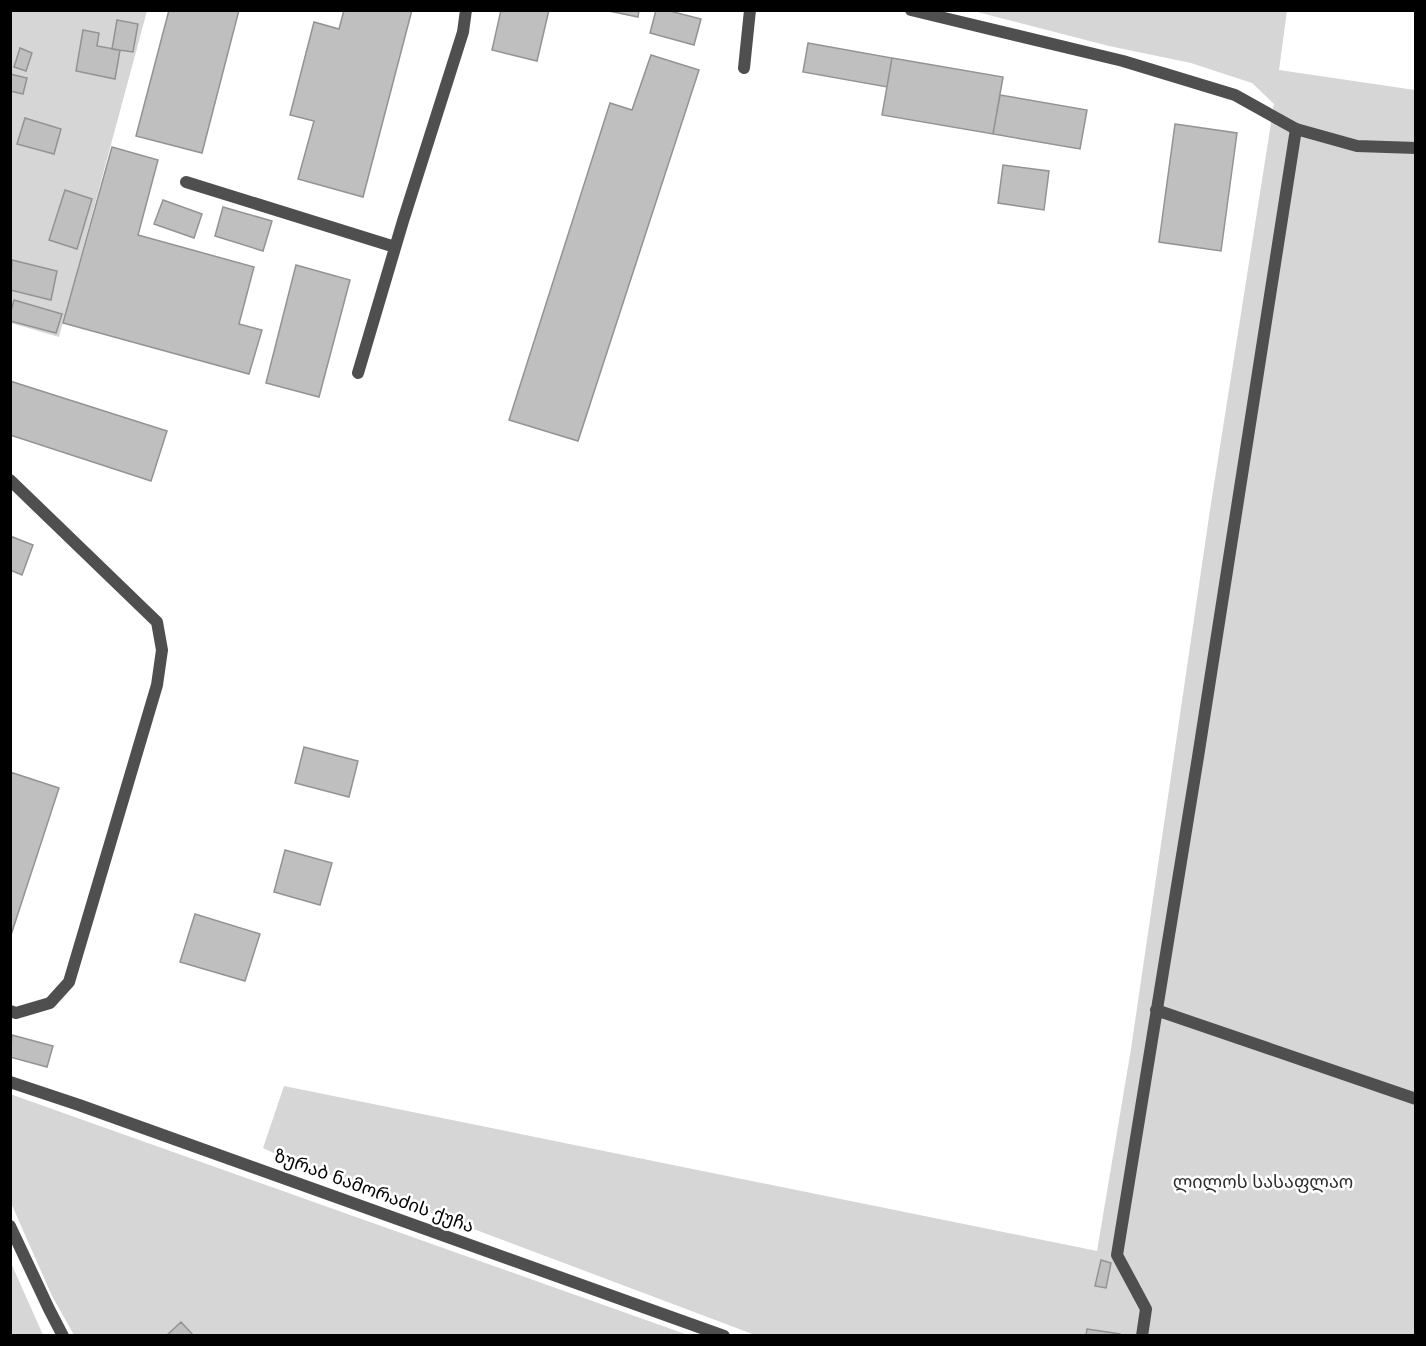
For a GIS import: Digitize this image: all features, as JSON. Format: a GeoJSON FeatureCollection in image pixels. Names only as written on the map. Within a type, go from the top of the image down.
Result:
{"type":"FeatureCollection","features":[{"type":"Feature","properties":{"kind":"street"},"geometry":{"type":"LineString","coordinates":[[358,373],[463,32],[466,10]]}},
{"type":"Feature","properties":{"kind":"street"},"geometry":{"type":"LineString","coordinates":[[744,68],[750,10]]}},
{"type":"Feature","properties":{"kind":"street"},"geometry":{"type":"LineString","coordinates":[[911,10],[1123,61],[1235,95],[1296,129],[1357,146],[1416,148]]}},
{"type":"Feature","properties":{"kind":"street"},"geometry":{"type":"LineString","coordinates":[[1142,1335],[1146,1309],[1117,1255],[1198,757],[1296,129]]}},
{"type":"Feature","properties":{"kind":"street"},"geometry":{"type":"LineString","coordinates":[[186,182],[395,247]]}},
{"type":"Feature","properties":{"kind":"street"},"geometry":{"type":"LineString","coordinates":[[10,480],[157,622],[162,650],[158,684],[69,982],[50,1003],[16,1013],[10,1011]]}},
{"type":"Feature","properties":{"kind":"street"},"geometry":{"type":"LineString","coordinates":[[1156,1010],[1416,1099]]}},
{"type":"Feature","properties":{"kind":"street","name":"ზურაბ ნამორაძის ქუჩა"},"geometry":{"type":"LineString","coordinates":[[10,1082],[724,1335]]}},
{"type":"Feature","properties":{"kind":"street"},"geometry":{"type":"LineString","coordinates":[[10,1226],[63,1335]]}},
{"type":"Feature","properties":{"kind":"green space"},"geometry":{"type":"Polygon","coordinates":[[[10,11],[147,11],[59,337],[11,323],[10,11]]]}},
{"type":"Feature","properties":{"kind":"green space","name":"ლილოს სასაფლაო"},"geometry":{"type":"Polygon","coordinates":[[[973,11],[1287,11],[1279,70],[1415,90],[1415,1335],[755,1335],[263,1148],[284,1086],[1097,1251],[1131,1049],[1210,510],[1274,104],[1252,83],[1191,63],[1109,46],[973,11]]]}},
{"type":"Feature","properties":{"kind":"green space"},"geometry":{"type":"Polygon","coordinates":[[[10,1094],[688,1335],[74,1335],[52,1296],[11,1203],[10,1094]]]}},
{"type":"Feature","properties":{"kind":"green space"},"geometry":{"type":"Polygon","coordinates":[[[11,1263],[43,1335],[11,1335],[11,1263]]]}},
{"type":"Feature","properties":{"kind":"building"},"geometry":{"type":"Polygon","coordinates":[[[169,10],[239,10],[202,153],[136,136],[169,10]]]}},
{"type":"Feature","properties":{"kind":"building"},"geometry":{"type":"Polygon","coordinates":[[[344,10],[412,10],[363,197],[298,179],[314,121],[290,115],[314,22],[339,29],[344,10]]]}},
{"type":"Feature","properties":{"kind":"building"},"geometry":{"type":"Polygon","coordinates":[[[501,10],[549,10],[537,61],[492,50],[501,10]]]}},
{"type":"Feature","properties":{"kind":"building"},"geometry":{"type":"Polygon","coordinates":[[[604,10],[639,10],[638,17],[604,10]]]}},
{"type":"Feature","properties":{"kind":"building"},"geometry":{"type":"Polygon","coordinates":[[[656,10],[666,10],[701,19],[694,45],[650,33],[656,10]]]}},
{"type":"Feature","properties":{"kind":"building"},"geometry":{"type":"Polygon","coordinates":[[[117,20],[138,24],[133,52],[112,49],[117,20]]]}},
{"type":"Feature","properties":{"kind":"building"},"geometry":{"type":"Polygon","coordinates":[[[83,30],[99,33],[97,46],[120,50],[115,79],[76,71],[83,30]]]}},
{"type":"Feature","properties":{"kind":"building"},"geometry":{"type":"Polygon","coordinates":[[[808,43],[892,58],[887,87],[803,72],[808,43]]]}},
{"type":"Feature","properties":{"kind":"building"},"geometry":{"type":"Polygon","coordinates":[[[20,48],[32,53],[26,71],[14,67],[20,48]]]}},
{"type":"Feature","properties":{"kind":"building"},"geometry":{"type":"Polygon","coordinates":[[[651,55],[699,70],[578,441],[509,420],[610,103],[632,110],[651,55]]]}},
{"type":"Feature","properties":{"kind":"building"},"geometry":{"type":"Polygon","coordinates":[[[892,58],[1003,77],[993,134],[882,115],[892,58]]]}},
{"type":"Feature","properties":{"kind":"building"},"geometry":{"type":"Polygon","coordinates":[[[10,74],[27,78],[23,94],[10,91],[10,74]]]}},
{"type":"Feature","properties":{"kind":"building"},"geometry":{"type":"Polygon","coordinates":[[[1000,95],[1087,110],[1080,149],[993,134],[1000,95]]]}},
{"type":"Feature","properties":{"kind":"building"},"geometry":{"type":"Polygon","coordinates":[[[25,118],[61,129],[54,154],[17,144],[25,118]]]}},
{"type":"Feature","properties":{"kind":"building"},"geometry":{"type":"Polygon","coordinates":[[[1175,124],[1237,133],[1221,251],[1159,242],[1175,124]]]}},
{"type":"Feature","properties":{"kind":"building"},"geometry":{"type":"Polygon","coordinates":[[[112,147],[158,160],[138,235],[254,267],[239,324],[262,330],[249,374],[63,323],[112,147]]]}},
{"type":"Feature","properties":{"kind":"building"},"geometry":{"type":"Polygon","coordinates":[[[1003,165],[1049,171],[1044,210],[998,203],[1003,165]]]}},
{"type":"Feature","properties":{"kind":"building"},"geometry":{"type":"Polygon","coordinates":[[[65,190],[92,199],[77,249],[49,240],[65,190]]]}},
{"type":"Feature","properties":{"kind":"building"},"geometry":{"type":"Polygon","coordinates":[[[163,200],[202,214],[194,238],[154,224],[163,200]]]}},
{"type":"Feature","properties":{"kind":"building"},"geometry":{"type":"Polygon","coordinates":[[[223,207],[272,221],[263,251],[215,236],[223,207]]]}},
{"type":"Feature","properties":{"kind":"building"},"geometry":{"type":"Polygon","coordinates":[[[12,260],[57,271],[51,300],[10,290],[12,260]]]}},
{"type":"Feature","properties":{"kind":"building"},"geometry":{"type":"Polygon","coordinates":[[[296,265],[350,280],[319,397],[266,383],[296,265]]]}},
{"type":"Feature","properties":{"kind":"building"},"geometry":{"type":"Polygon","coordinates":[[[14,300],[62,314],[56,333],[10,321],[14,300]]]}},
{"type":"Feature","properties":{"kind":"building"},"geometry":{"type":"Polygon","coordinates":[[[10,381],[167,431],[151,481],[10,435],[10,381]]]}},
{"type":"Feature","properties":{"kind":"building"},"geometry":{"type":"Polygon","coordinates":[[[10,536],[33,545],[22,575],[10,570],[10,536]]]}},
{"type":"Feature","properties":{"kind":"building"},"geometry":{"type":"Polygon","coordinates":[[[304,747],[358,761],[349,797],[295,783],[304,747]]]}},
{"type":"Feature","properties":{"kind":"building"},"geometry":{"type":"Polygon","coordinates":[[[10,772],[59,788],[10,938],[10,772]]]}},
{"type":"Feature","properties":{"kind":"building"},"geometry":{"type":"Polygon","coordinates":[[[285,850],[332,863],[320,905],[274,892],[285,850]]]}},
{"type":"Feature","properties":{"kind":"building"},"geometry":{"type":"Polygon","coordinates":[[[195,914],[260,934],[245,981],[180,962],[195,914]]]}},
{"type":"Feature","properties":{"kind":"building"},"geometry":{"type":"Polygon","coordinates":[[[12,1035],[53,1046],[47,1067],[10,1057],[12,1035]]]}},
{"type":"Feature","properties":{"kind":"building"},"geometry":{"type":"Polygon","coordinates":[[[1101,1260],[1111,1263],[1106,1288],[1095,1286],[1101,1260]]]}},
{"type":"Feature","properties":{"kind":"building"},"geometry":{"type":"Polygon","coordinates":[[[181,1322],[194,1336],[166,1336],[181,1322]]]}},
{"type":"Feature","properties":{"kind":"building"},"geometry":{"type":"Polygon","coordinates":[[[1087,1329],[1120,1334],[1120,1336],[1086,1336],[1087,1329]]]}}]}
